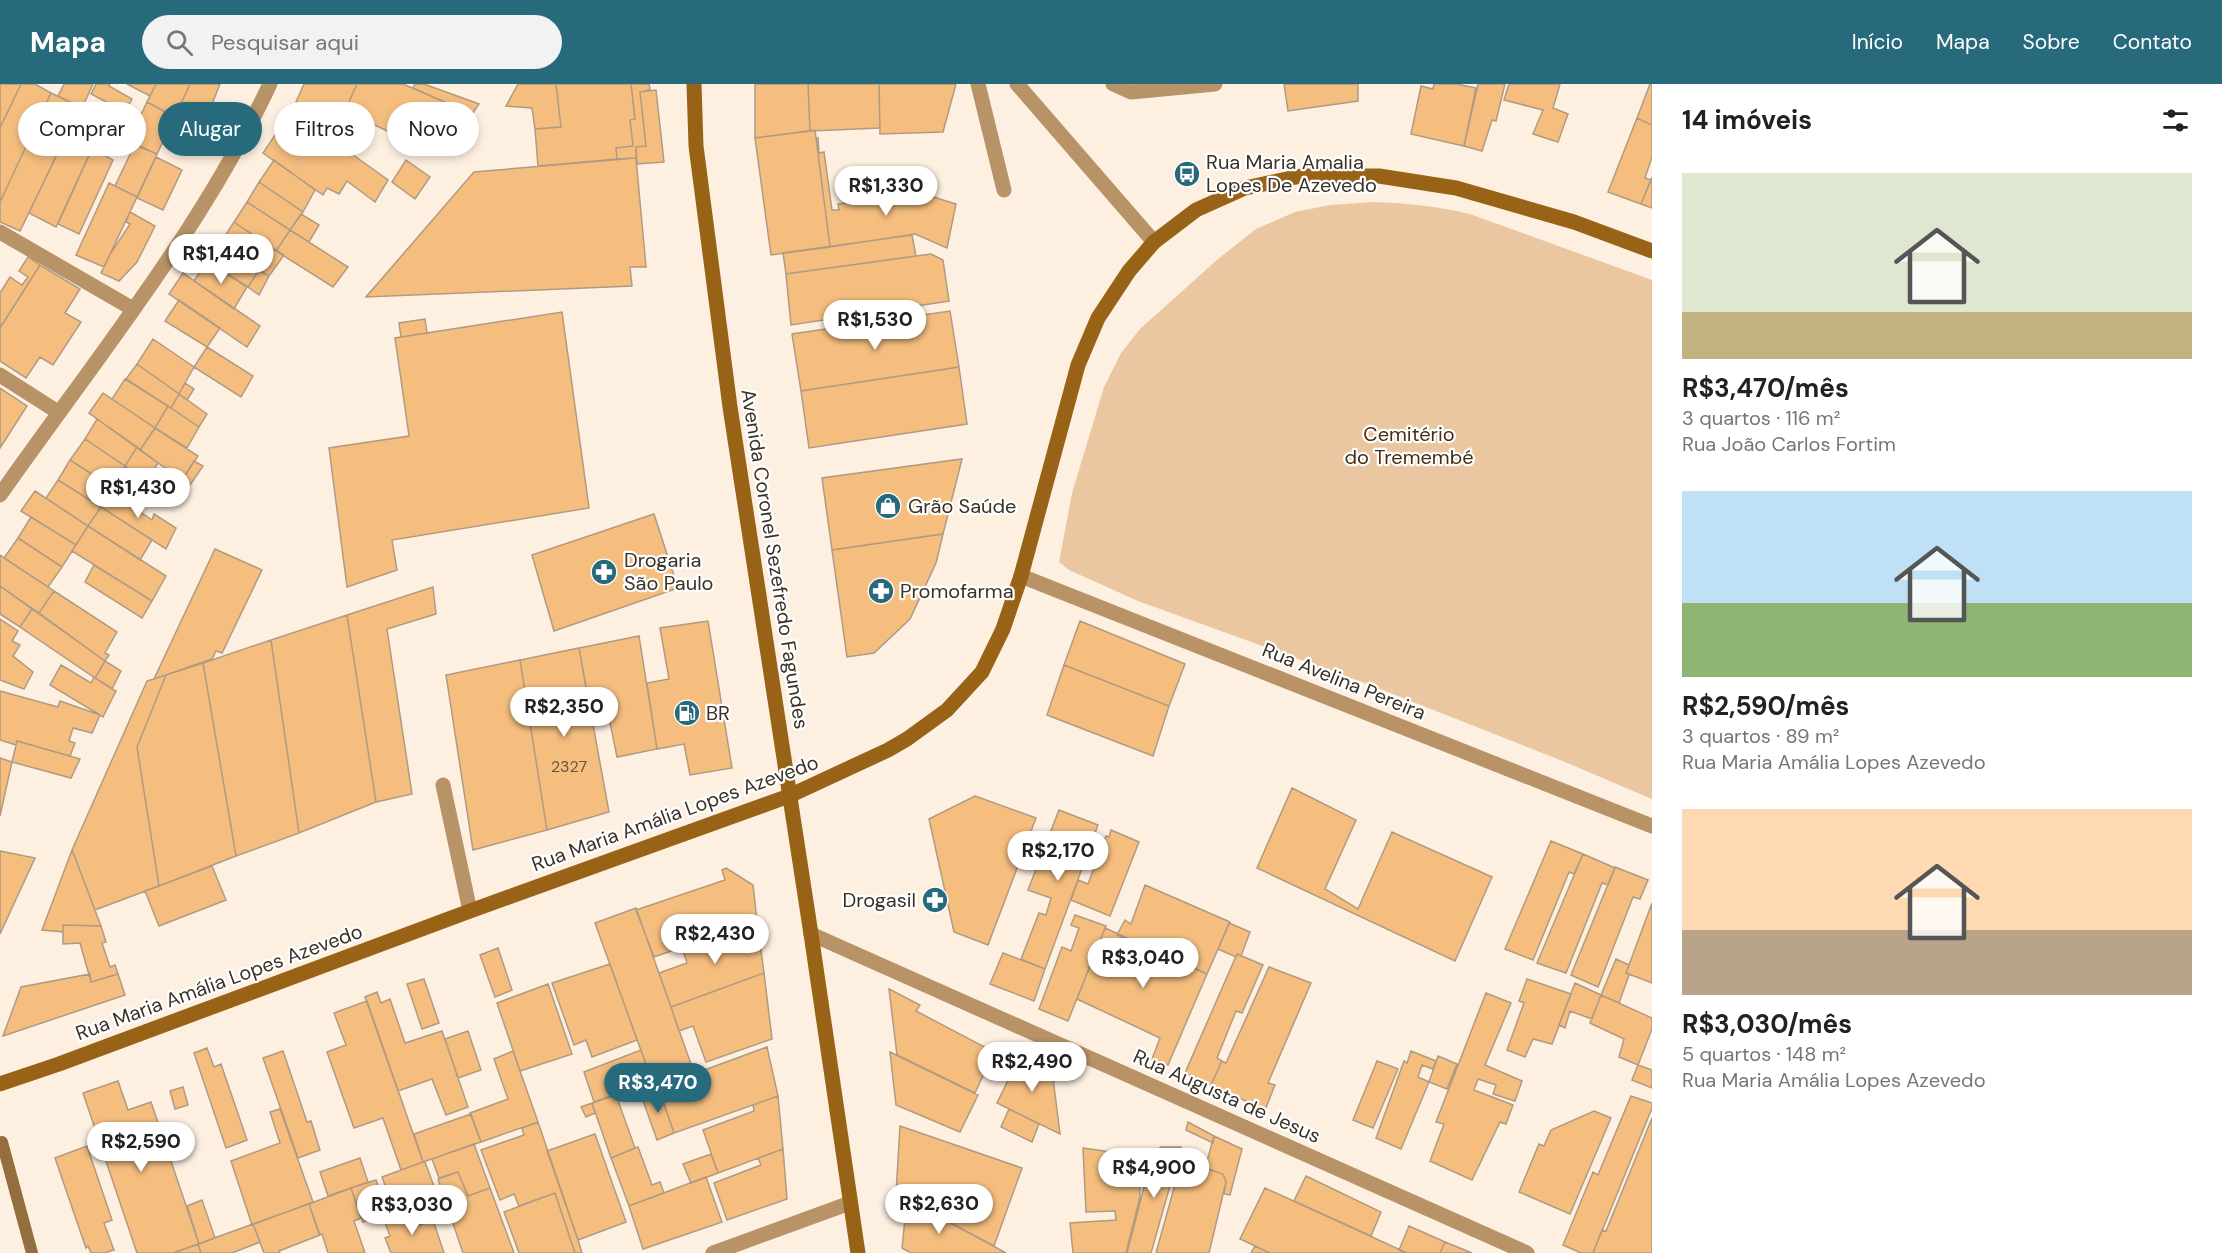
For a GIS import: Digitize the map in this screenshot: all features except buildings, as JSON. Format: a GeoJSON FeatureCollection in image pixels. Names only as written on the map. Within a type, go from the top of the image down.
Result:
{"type":"FeatureCollection","features":[{"type":"Feature","properties":{"kind":"main road","name":"Avenida Coronel Sezefredo Fagundes"},"geometry":{"type":"LineString","coordinates":[[694,84],[696,146],[730,407],[812,933],[858,1253]]}},
{"type":"Feature","properties":{"kind":"main road","name":"Rua Maria Amália Lopes Azevedo"},"geometry":{"type":"LineString","coordinates":[[0,1084],[789,796],[897,745],[947,710],[981,672],[1003,629],[1021,576],[1063,417],[1082,356],[1098,318],[1129,271],[1154,242],[1196,210],[1245,188],[1301,176],[1379,176],[1456,188],[1574,222],[1652,251]]}},
{"type":"Feature","properties":{"kind":"street"},"geometry":{"type":"LineString","coordinates":[[0,495],[133,309],[213,192],[270,84]]}},
{"type":"Feature","properties":{"kind":"street"},"geometry":{"type":"LineString","coordinates":[[978,84],[1004,190]]}},
{"type":"Feature","properties":{"kind":"street"},"geometry":{"type":"LineString","coordinates":[[1017,84],[1154,242]]}},
{"type":"Feature","properties":{"kind":"street"},"geometry":{"type":"LineString","coordinates":[[1113,84],[1131,92],[1215,84]]}},
{"type":"Feature","properties":{"kind":"street"},"geometry":{"type":"LineString","coordinates":[[0,232],[133,309]]}},
{"type":"Feature","properties":{"kind":"street"},"geometry":{"type":"LineString","coordinates":[[0,375],[58,412]]}},
{"type":"Feature","properties":{"kind":"street","name":"Rua Avelina Pereira"},"geometry":{"type":"LineString","coordinates":[[1021,576],[1652,826]]}},
{"type":"Feature","properties":{"kind":"street"},"geometry":{"type":"LineString","coordinates":[[442,785],[470,911]]}},
{"type":"Feature","properties":{"kind":"street","name":"Rua Augusta de Jesus"},"geometry":{"type":"LineString","coordinates":[[812,933],[1527,1253]]}},
{"type":"Feature","properties":{"kind":"street"},"geometry":{"type":"LineString","coordinates":[[713,1253],[850,1203]]}},
{"type":"Feature","properties":{"kind":"green space","name":"Cemitério do Tremembé"},"geometry":{"type":"Polygon","coordinates":[[[1373,202],[1422,205],[1470,214],[1652,280],[1652,799],[1365,683],[1138,601],[1069,570],[1059,562],[1072,493],[1104,387],[1121,353],[1140,329],[1218,259],[1256,229],[1295,212],[1330,205],[1373,202]]]}},
{"type":"Feature","properties":{"kind":"waterway"},"geometry":{"type":"LineString","coordinates":[[2,1142],[32,1253]]}},
{"type":"Feature","properties":{"kind":"place","name":"Rua Maria Amalia Lopes De Azevedo"},"geometry":{"type":"Point","coordinates":[1187,174]}},
{"type":"Feature","properties":{"kind":"place","name":"Grão Saúde"},"geometry":{"type":"Point","coordinates":[888,506]}},
{"type":"Feature","properties":{"kind":"place","name":"Drogaria São Paulo"},"geometry":{"type":"Point","coordinates":[604,572]}},
{"type":"Feature","properties":{"kind":"place","name":"Promofarma"},"geometry":{"type":"Point","coordinates":[881,591]}},
{"type":"Feature","properties":{"kind":"place","name":"BR"},"geometry":{"type":"Point","coordinates":[687,713]}},
{"type":"Feature","properties":{"kind":"place","name":"Drogasil"},"geometry":{"type":"Point","coordinates":[935,900]}}]}
